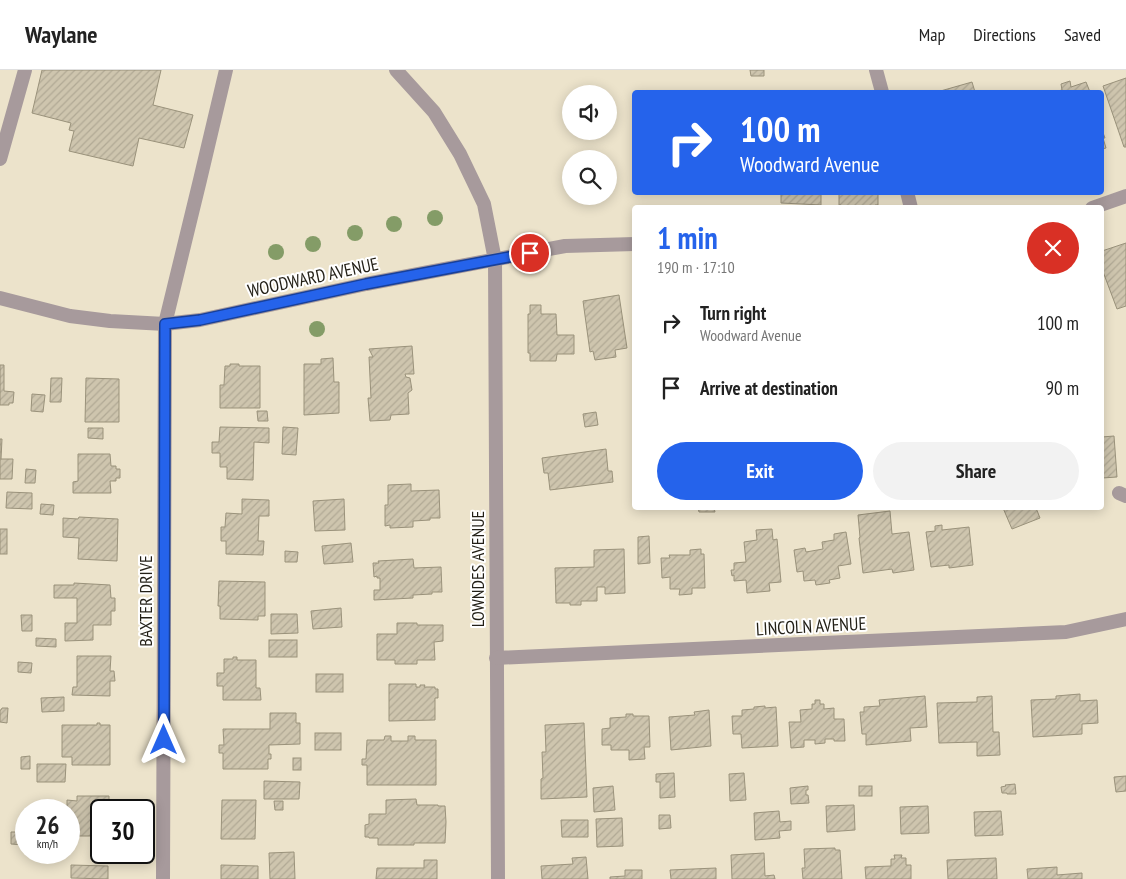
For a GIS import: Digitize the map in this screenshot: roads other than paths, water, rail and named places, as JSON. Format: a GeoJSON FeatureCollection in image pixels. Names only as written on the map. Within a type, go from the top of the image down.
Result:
{"type":"FeatureCollection","features":[{"type":"Feature","properties":{"kind":"street"},"geometry":{"type":"LineString","coordinates":[[0,159],[25,70]]}},
{"type":"Feature","properties":{"kind":"street","name":"BAXTER DRIVE"},"geometry":{"type":"LineString","coordinates":[[163,879],[165,324],[226,70]]}},
{"type":"Feature","properties":{"kind":"street","name":"LOWNDES AVENUE"},"geometry":{"type":"LineString","coordinates":[[396,70],[434,112],[460,154],[484,204],[495,260],[498,879]]}},
{"type":"Feature","properties":{"kind":"street"},"geometry":{"type":"LineString","coordinates":[[876,70],[881,90]]}},
{"type":"Feature","properties":{"kind":"street"},"geometry":{"type":"LineString","coordinates":[[1100,205],[1126,196]]}},
{"type":"Feature","properties":{"kind":"street","name":"WOODWARD AVENUE"},"geometry":{"type":"LineString","coordinates":[[0,298],[70,316],[110,321],[165,324],[200,320],[366,284],[565,246],[632,244]]}},
{"type":"Feature","properties":{"kind":"street","name":"LINCOLN AVENUE"},"geometry":{"type":"LineString","coordinates":[[496,658],[1066,632],[1126,619]]}}]}
